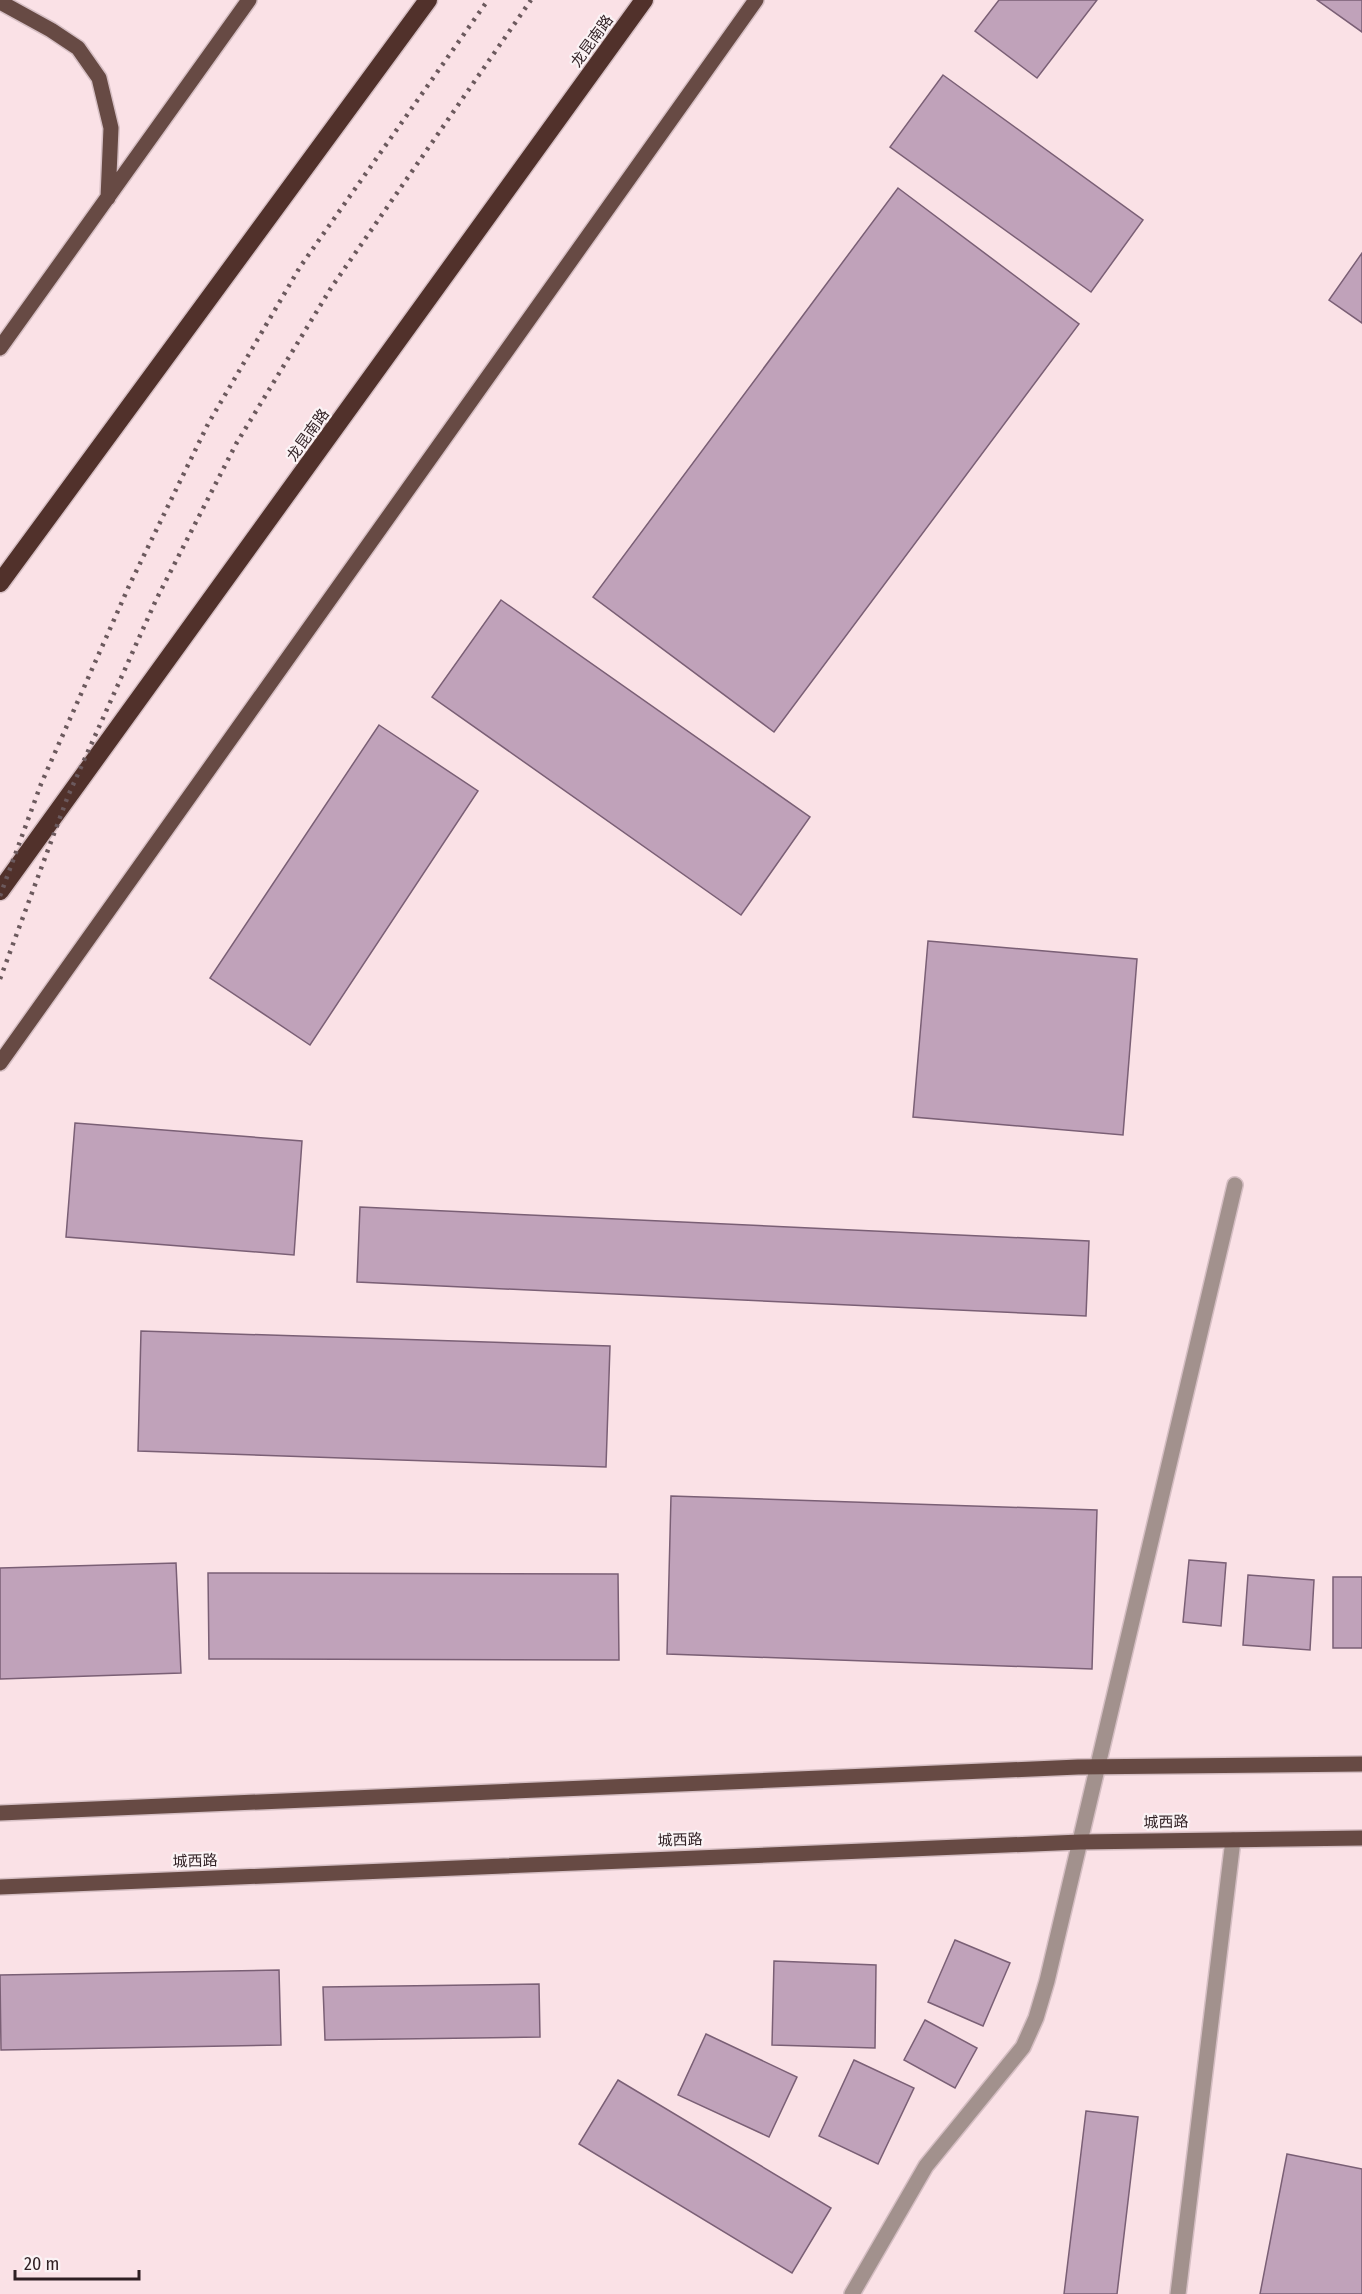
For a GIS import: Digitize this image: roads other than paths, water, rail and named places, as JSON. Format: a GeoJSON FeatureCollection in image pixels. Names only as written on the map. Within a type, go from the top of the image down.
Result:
{"type":"FeatureCollection","features":[{"type":"Feature","properties":{"kind":"highway"},"geometry":{"type":"LineString","coordinates":[[0,584],[428,0]]}},
{"type":"Feature","properties":{"kind":"highway","name":"龙昆南路"},"geometry":{"type":"LineString","coordinates":[[0,891],[644,0]]}},
{"type":"Feature","properties":{"kind":"main road"},"geometry":{"type":"LineString","coordinates":[[0,348],[249,0]]}},
{"type":"Feature","properties":{"kind":"main road"},"geometry":{"type":"LineString","coordinates":[[0,1063],[756,0]]}},
{"type":"Feature","properties":{"kind":"main road"},"geometry":{"type":"LineString","coordinates":[[0,2],[78,48],[99,78],[111,128],[108,199]]}},
{"type":"Feature","properties":{"kind":"main road"},"geometry":{"type":"LineString","coordinates":[[0,1813],[1098,1767],[1362,1764]]}},
{"type":"Feature","properties":{"kind":"main road","name":"城西路"},"geometry":{"type":"LineString","coordinates":[[0,1887],[1080,1842],[1362,1838]]}},
{"type":"Feature","properties":{"kind":"street"},"geometry":{"type":"LineString","coordinates":[[852,2294],[926,2166],[1023,2047],[1036,2019],[1047,1981],[1235,1185]]}},
{"type":"Feature","properties":{"kind":"street"},"geometry":{"type":"LineString","coordinates":[[1178,2294],[1233,1840]]}},
{"type":"Feature","properties":{"kind":"railway"},"geometry":{"type":"LineString","coordinates":[[0,896],[41,784],[129,586],[208,424],[300,267],[488,0]]}},
{"type":"Feature","properties":{"kind":"railway"},"geometry":{"type":"LineString","coordinates":[[0,979],[68,796],[156,600],[236,444],[331,288],[531,0]]}}]}
